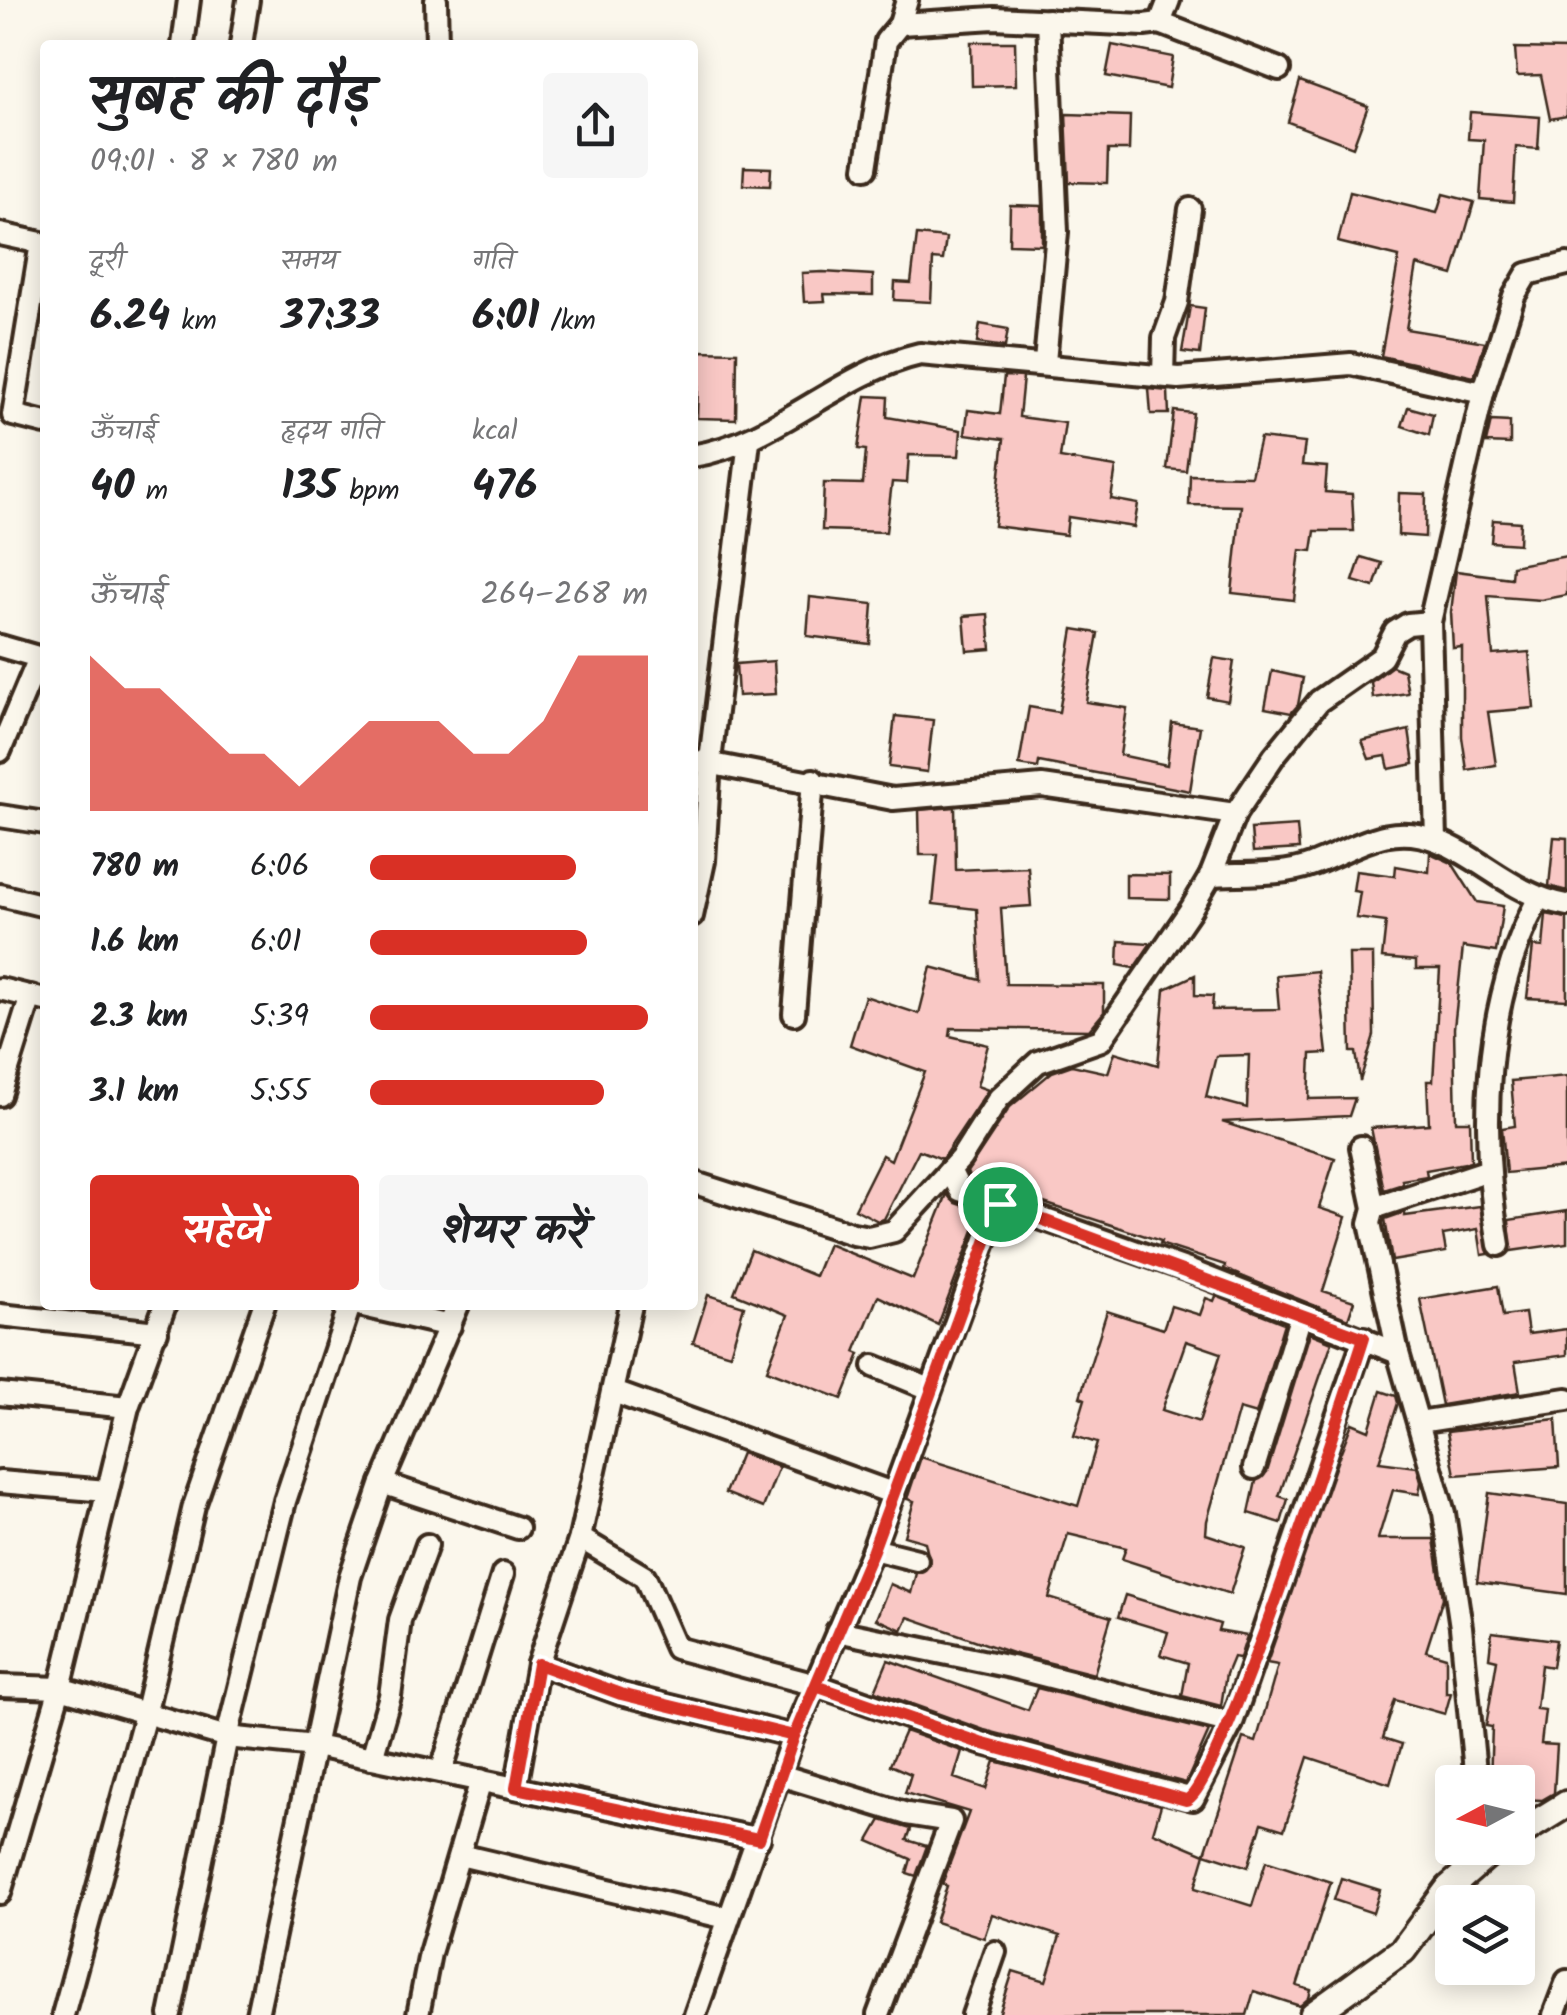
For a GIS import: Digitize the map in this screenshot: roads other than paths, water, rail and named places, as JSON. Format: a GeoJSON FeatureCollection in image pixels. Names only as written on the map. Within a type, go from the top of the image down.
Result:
{"type":"FeatureCollection","features":[{"type":"Feature","properties":{"kind":"street"},"geometry":{"type":"LineString","coordinates":[[183,40],[189,0]]}},
{"type":"Feature","properties":{"kind":"street"},"geometry":{"type":"LineString","coordinates":[[242,40],[248,0]]}},
{"type":"Feature","properties":{"kind":"street"},"geometry":{"type":"LineString","coordinates":[[436,0],[437,40]]}},
{"type":"Feature","properties":{"kind":"street"},"geometry":{"type":"LineString","coordinates":[[866,168],[886,40],[900,24],[907,0]]}},
{"type":"Feature","properties":{"kind":"street"},"geometry":{"type":"LineString","coordinates":[[1160,23],[1169,0]]}},
{"type":"Feature","properties":{"kind":"street"},"geometry":{"type":"LineString","coordinates":[[900,24],[1019,10],[1048,20],[1160,23],[1279,70]]}},
{"type":"Feature","properties":{"kind":"street"},"geometry":{"type":"LineString","coordinates":[[1045,362],[1058,232],[1048,20]]}},
{"type":"Feature","properties":{"kind":"street"},"geometry":{"type":"LineString","coordinates":[[1163,376],[1164,338],[1178,302],[1190,210]]}},
{"type":"Feature","properties":{"kind":"street"},"geometry":{"type":"LineString","coordinates":[[0,234],[40,243]]}},
{"type":"Feature","properties":{"kind":"street"},"geometry":{"type":"LineString","coordinates":[[40,249],[12,414],[40,422]]}},
{"type":"Feature","properties":{"kind":"street"},"geometry":{"type":"LineString","coordinates":[[1436,840],[1430,622],[1483,393],[1514,296],[1527,274],[1567,264]]}},
{"type":"Feature","properties":{"kind":"street"},"geometry":{"type":"LineString","coordinates":[[698,454],[749,441],[838,386],[886,362],[920,354],[1045,362],[1163,376],[1351,364],[1483,393]]}},
{"type":"Feature","properties":{"kind":"street"},"geometry":{"type":"LineString","coordinates":[[698,881],[709,817],[701,761],[749,441]]}},
{"type":"Feature","properties":{"kind":"street"},"geometry":{"type":"LineString","coordinates":[[698,1184],[868,1237],[894,1231],[950,1170],[999,1098],[1038,1062],[1101,1040],[1211,875],[1235,814],[1252,784],[1319,702],[1382,656],[1402,627],[1430,622]]}},
{"type":"Feature","properties":{"kind":"street"},"geometry":{"type":"LineString","coordinates":[[0,646],[40,657]]}},
{"type":"Feature","properties":{"kind":"street"},"geometry":{"type":"LineString","coordinates":[[0,751],[40,662]]}},
{"type":"Feature","properties":{"kind":"street"},"geometry":{"type":"LineString","coordinates":[[701,761],[894,799],[1042,786],[1235,814]]}},
{"type":"Feature","properties":{"kind":"street"},"geometry":{"type":"LineString","coordinates":[[794,1014],[812,780]]}},
{"type":"Feature","properties":{"kind":"street"},"geometry":{"type":"LineString","coordinates":[[0,816],[40,822]]}},
{"type":"Feature","properties":{"kind":"street"},"geometry":{"type":"LineString","coordinates":[[1211,875],[1310,866],[1371,837],[1397,833],[1436,840],[1538,899],[1567,906]]}},
{"type":"Feature","properties":{"kind":"street"},"geometry":{"type":"LineString","coordinates":[[0,895],[40,905]]}},
{"type":"Feature","properties":{"kind":"street"},"geometry":{"type":"LineString","coordinates":[[1499,1245],[1486,1171],[1492,1055],[1499,1012],[1522,930],[1538,899]]}},
{"type":"Feature","properties":{"kind":"street"},"geometry":{"type":"LineString","coordinates":[[0,990],[38,998],[0,1095]]}},
{"type":"Feature","properties":{"kind":"street"},"geometry":{"type":"LineString","coordinates":[[1361,1148],[1374,1208],[1370,1223],[1398,1352],[1453,1562],[1474,1765]]}},
{"type":"Feature","properties":{"kind":"street"},"geometry":{"type":"LineString","coordinates":[[950,1170],[960,1190],[1398,1352]]}},
{"type":"Feature","properties":{"kind":"street"},"geometry":{"type":"LineString","coordinates":[[1374,1208],[1486,1171]]}},
{"type":"Feature","properties":{"kind":"street"},"geometry":{"type":"LineString","coordinates":[[695,2015],[726,1918],[759,1839],[794,1736],[873,1550],[1000,1204]]}},
{"type":"Feature","properties":{"kind":"street"},"geometry":{"type":"LineString","coordinates":[[0,1894],[60,1688],[128,1407],[164,1310]]}},
{"type":"Feature","properties":{"kind":"street"},"geometry":{"type":"LineString","coordinates":[[63,2015],[145,1715],[194,1506],[262,1310]]}},
{"type":"Feature","properties":{"kind":"street"},"geometry":{"type":"LineString","coordinates":[[170,2015],[227,1737],[285,1501],[348,1310]]}},
{"type":"Feature","properties":{"kind":"street"},"geometry":{"type":"LineString","coordinates":[[381,1310],[450,1326]]}},
{"type":"Feature","properties":{"kind":"street"},"geometry":{"type":"LineString","coordinates":[[257,2015],[350,1577],[382,1483],[456,1310]]}},
{"type":"Feature","properties":{"kind":"street"},"geometry":{"type":"LineString","coordinates":[[516,1788],[538,1664],[580,1538],[630,1310]]}},
{"type":"Feature","properties":{"kind":"street"},"geometry":{"type":"LineString","coordinates":[[0,1315],[157,1332]]}},
{"type":"Feature","properties":{"kind":"street"},"geometry":{"type":"LineString","coordinates":[[1254,1468],[1301,1315]]}},
{"type":"Feature","properties":{"kind":"street"},"geometry":{"type":"LineString","coordinates":[[580,1538],[645,1576],[676,1648],[816,1686],[980,1743],[1186,1800],[1199,1792],[1232,1723],[1364,1338]]}},
{"type":"Feature","properties":{"kind":"street"},"geometry":{"type":"LineString","coordinates":[[874,1366],[930,1389]]}},
{"type":"Feature","properties":{"kind":"street"},"geometry":{"type":"LineString","coordinates":[[614,1392],[892,1493]]}},
{"type":"Feature","properties":{"kind":"street"},"geometry":{"type":"LineString","coordinates":[[0,1394],[128,1407]]}},
{"type":"Feature","properties":{"kind":"street"},"geometry":{"type":"LineString","coordinates":[[1419,1422],[1567,1399]]}},
{"type":"Feature","properties":{"kind":"street"},"geometry":{"type":"LineString","coordinates":[[0,1482],[107,1492]]}},
{"type":"Feature","properties":{"kind":"street"},"geometry":{"type":"LineString","coordinates":[[382,1483],[518,1528]]}},
{"type":"Feature","properties":{"kind":"street"},"geometry":{"type":"LineString","coordinates":[[372,1758],[390,1696],[400,1620],[427,1544]]}},
{"type":"Feature","properties":{"kind":"street"},"geometry":{"type":"LineString","coordinates":[[873,1550],[916,1560]]}},
{"type":"Feature","properties":{"kind":"street"},"geometry":{"type":"LineString","coordinates":[[442,1772],[502,1574]]}},
{"type":"Feature","properties":{"kind":"street"},"geometry":{"type":"LineString","coordinates":[[836,1631],[1012,1668],[1232,1723]]}},
{"type":"Feature","properties":{"kind":"street"},"geometry":{"type":"LineString","coordinates":[[538,1664],[621,1694],[794,1736]]}},
{"type":"Feature","properties":{"kind":"street"},"geometry":{"type":"LineString","coordinates":[[0,1686],[60,1688],[227,1737],[316,1746],[759,1839]]}},
{"type":"Feature","properties":{"kind":"street"},"geometry":{"type":"LineString","coordinates":[[780,1775],[907,1814],[951,1821],[878,2015]]}},
{"type":"Feature","properties":{"kind":"street"},"geometry":{"type":"LineString","coordinates":[[418,2015],[430,1953],[480,1780]]}},
{"type":"Feature","properties":{"kind":"street"},"geometry":{"type":"LineString","coordinates":[[1535,1824],[1567,1804]]}},
{"type":"Feature","properties":{"kind":"street"},"geometry":{"type":"LineString","coordinates":[[460,1854],[726,1918]]}},
{"type":"Feature","properties":{"kind":"street"},"geometry":{"type":"LineString","coordinates":[[1313,2015],[1403,1950],[1420,1933],[1449,1888],[1473,1865]]}},
{"type":"Feature","properties":{"kind":"street"},"geometry":{"type":"LineString","coordinates":[[973,2015],[995,1952]]}},
{"type":"Feature","properties":{"kind":"street"},"geometry":{"type":"LineString","coordinates":[[1554,2015],[1567,1981]]}}]}
